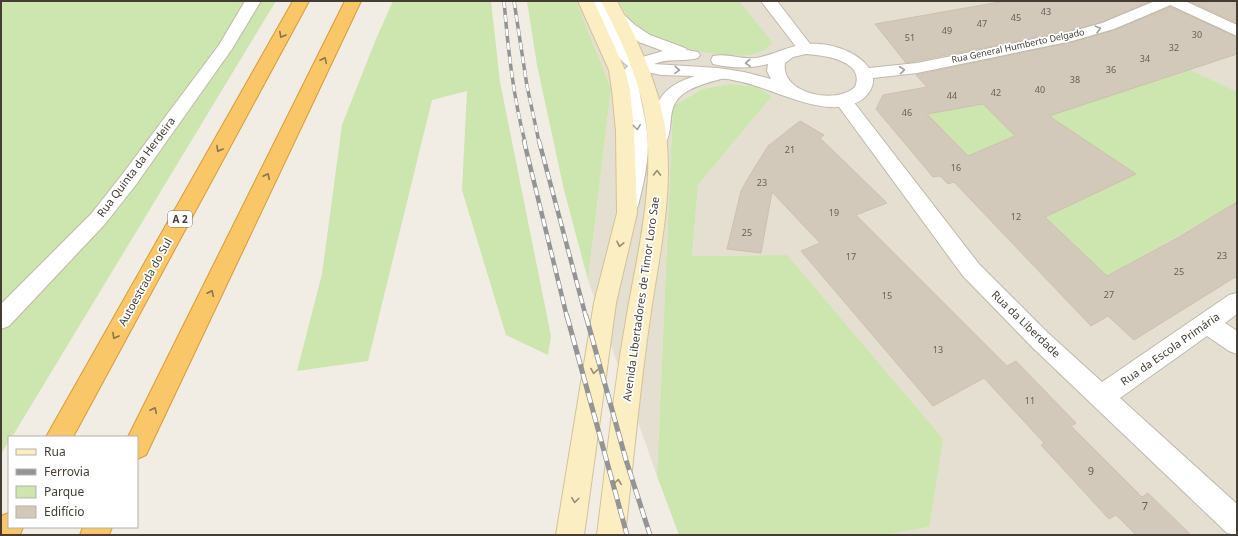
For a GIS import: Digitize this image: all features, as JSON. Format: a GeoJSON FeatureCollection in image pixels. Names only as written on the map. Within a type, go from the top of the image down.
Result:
{"type":"FeatureCollection","features":[{"type":"Feature","properties":{"kind":"highway","name":"Autoestrada do Sul"},"geometry":{"type":"LineString","coordinates":[[60,436],[301,1]]}},
{"type":"Feature","properties":{"kind":"highway"},"geometry":{"type":"LineString","coordinates":[[138,444],[353,1]]}},
{"type":"Feature","properties":{"kind":"main road"},"geometry":{"type":"LineString","coordinates":[[570,535],[581,454],[605,303],[627,213],[625,131],[621,90],[617,70],[586,1]]}},
{"type":"Feature","properties":{"kind":"main road","name":"Avenida Libertadores de Timor Loro Sae"},"geometry":{"type":"LineString","coordinates":[[611,535],[637,325],[647,274],[657,174],[655,122],[639,65],[612,8]]}},
{"type":"Feature","properties":{"kind":"street","name":"Rua Quinta da Herdeira"},"geometry":{"type":"LineString","coordinates":[[1,319],[98,219],[120,192],[226,46],[253,1]]}},
{"type":"Feature","properties":{"kind":"street"},"geometry":{"type":"LineString","coordinates":[[596,1],[621,50],[627,57],[639,65],[659,69],[698,71],[739,77],[766,83],[804,98],[819,102],[843,100],[859,93],[865,85],[864,74],[861,68],[852,60],[840,54],[825,50],[806,49],[755,63],[725,62],[692,55],[646,40],[632,31],[612,8]]}},
{"type":"Feature","properties":{"kind":"street"},"geometry":{"type":"LineString","coordinates":[[769,1],[806,49]]}},
{"type":"Feature","properties":{"kind":"street","name":"Rua General Humberto Delgado"},"geometry":{"type":"LineString","coordinates":[[864,74],[917,68],[1072,36],[1108,26],[1168,1]]}},
{"type":"Feature","properties":{"kind":"street"},"geometry":{"type":"LineString","coordinates":[[1173,1],[1237,31]]}},
{"type":"Feature","properties":{"kind":"street"},"geometry":{"type":"LineString","coordinates":[[786,54],[775,68],[776,76],[781,84],[790,92]]}},
{"type":"Feature","properties":{"kind":"street"},"geometry":{"type":"LineString","coordinates":[[627,213],[638,170],[639,156],[637,126],[629,82],[630,73],[639,65],[651,58],[666,55],[692,55]]}},
{"type":"Feature","properties":{"kind":"street"},"geometry":{"type":"LineString","coordinates":[[656,149],[662,111],[671,93],[692,82],[706,78],[739,77]]}},
{"type":"Feature","properties":{"kind":"street","name":"Rua da Liberdade"},"geometry":{"type":"LineString","coordinates":[[843,100],[971,270],[1040,340],[1237,523]]}},
{"type":"Feature","properties":{"kind":"street","name":"Rua da Escola Primária"},"geometry":{"type":"LineString","coordinates":[[1102,396],[1237,302]]}},
{"type":"Feature","properties":{"kind":"street"},"geometry":{"type":"LineString","coordinates":[[1207,323],[1237,344]]}},
{"type":"Feature","properties":{"kind":"shaded area"},"geometry":{"type":"Polygon","coordinates":[[[576,1],[1237,1],[1237,535],[883,535],[929,527],[787,255],[692,256],[698,185],[772,96],[757,87],[730,84],[701,89],[673,106],[657,476],[588,280],[611,88],[576,1]]]}},
{"type":"Feature","properties":{"kind":"green space"},"geometry":{"type":"Polygon","coordinates":[[[1,1],[276,1],[13,436],[8,436],[8,443],[1,454],[1,1]]]}},
{"type":"Feature","properties":{"kind":"green space"},"geometry":{"type":"Polygon","coordinates":[[[393,1],[491,1],[500,82],[551,336],[548,355],[506,335],[462,190],[467,91],[432,100],[368,361],[297,371],[322,274],[342,125],[376,39],[393,1]]]}},
{"type":"Feature","properties":{"kind":"green space"},"geometry":{"type":"Polygon","coordinates":[[[527,1],[576,1],[611,88],[588,280],[564,190],[537,65],[527,1]]]}},
{"type":"Feature","properties":{"kind":"green space"},"geometry":{"type":"Polygon","coordinates":[[[619,1],[739,1],[772,42],[763,51],[748,55],[709,53],[688,48],[652,36],[641,30],[631,21],[619,1]]]}},
{"type":"Feature","properties":{"kind":"green space"},"geometry":{"type":"Polygon","coordinates":[[[1190,70],[1237,92],[1237,203],[1107,276],[1025,197],[971,160],[927,114],[983,104],[996,117],[1047,109],[1071,109],[1190,70]]]}},
{"type":"Feature","properties":{"kind":"green space"},"geometry":{"type":"Polygon","coordinates":[[[730,84],[757,87],[772,96],[698,185],[692,256],[787,255],[943,439],[929,527],[883,535],[679,535],[657,476],[673,106],[702,89],[730,84]]]}},
{"type":"Feature","properties":{"kind":"building"},"geometry":{"type":"Polygon","coordinates":[[[1005,1],[1151,1],[1102,22],[1070,31],[906,63],[875,24],[1005,1]]]}},
{"type":"Feature","properties":{"kind":"building"},"geometry":{"type":"Polygon","coordinates":[[[1189,1],[1237,1],[1237,23],[1189,1]]]}},
{"type":"Feature","properties":{"kind":"building"},"geometry":{"type":"Polygon","coordinates":[[[1170,7],[1237,37],[1237,54],[1049,116],[1136,174],[1045,217],[1107,276],[1179,237],[1237,202],[1237,276],[1134,340],[1108,316],[1091,326],[954,182],[948,184],[940,176],[933,177],[876,109],[883,95],[927,87],[916,75],[1072,42],[1115,30],[1170,7]],[[983,104],[927,114],[968,156],[1015,136],[983,104]]]}},
{"type":"Feature","properties":{"kind":"building"},"geometry":{"type":"Polygon","coordinates":[[[800,121],[824,135],[820,138],[887,203],[856,215],[1007,366],[1016,361],[1076,423],[1071,426],[1142,497],[1148,493],[1191,535],[1136,535],[1116,515],[1109,519],[1041,445],[1044,443],[984,378],[933,406],[801,251],[820,243],[772,192],[761,253],[727,249],[741,191],[747,180],[768,146],[800,121]]]}},
{"type":"Feature","properties":{"kind":"railway"},"geometry":{"type":"LineString","coordinates":[[504,1],[507,36],[517,107],[525,142]]}},
{"type":"Feature","properties":{"kind":"railway"},"geometry":{"type":"LineString","coordinates":[[514,1],[527,86],[539,142]]}},
{"type":"Feature","properties":{"kind":"railway"},"geometry":{"type":"LineString","coordinates":[[524,141],[567,317]]}},
{"type":"Feature","properties":{"kind":"railway"},"geometry":{"type":"LineString","coordinates":[[539,141],[586,317]]}},
{"type":"Feature","properties":{"kind":"railway"},"geometry":{"type":"LineString","coordinates":[[567,316],[627,535]]}},
{"type":"Feature","properties":{"kind":"railway"},"geometry":{"type":"LineString","coordinates":[[586,316],[626,460],[650,535]]}}]}
